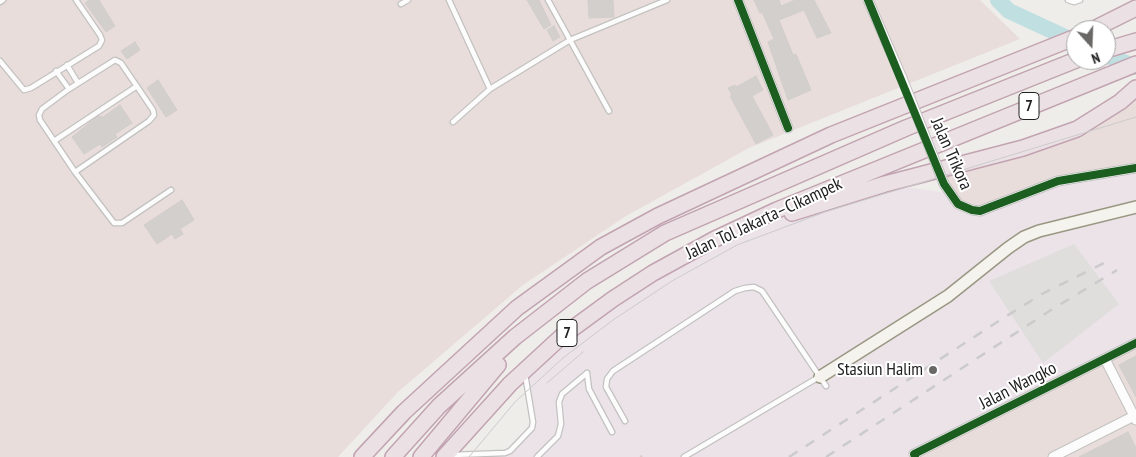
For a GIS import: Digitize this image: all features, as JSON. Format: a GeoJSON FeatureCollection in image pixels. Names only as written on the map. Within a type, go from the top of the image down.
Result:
{"type":"FeatureCollection","features":[{"type":"Feature","properties":{"kind":"highway"},"geometry":{"type":"LineString","coordinates":[[1112,20],[1136,8]]}},
{"type":"Feature","properties":{"kind":"highway"},"geometry":{"type":"LineString","coordinates":[[362,457],[410,406],[510,314],[555,278],[601,247],[690,200],[831,135],[956,83],[1066,41]]}},
{"type":"Feature","properties":{"kind":"highway"},"geometry":{"type":"LineString","coordinates":[[1116,47],[1136,41]]}},
{"type":"Feature","properties":{"kind":"highway","name":"Jalan Tol Jakarta–Cikampek"},"geometry":{"type":"LineString","coordinates":[[393,457],[439,406],[529,327],[588,281],[665,233],[775,184],[1025,79],[1066,64]]}},
{"type":"Feature","properties":{"kind":"highway","name":"Jalan Tol Jakarta–Cikampek"},"geometry":{"type":"LineString","coordinates":[[445,456],[525,370],[561,338],[613,299],[653,273],[777,210],[1119,69],[1136,64]]}},
{"type":"Feature","properties":{"kind":"highway"},"geometry":{"type":"LineString","coordinates":[[715,240],[876,187],[1023,148],[1077,128],[1120,102],[1136,88]]}},
{"type":"Feature","properties":{"kind":"highway","name":"Jalan Tol Jakarta–Cikampek"},"geometry":{"type":"LineString","coordinates":[[421,457],[529,327]]}},
{"type":"Feature","properties":{"kind":"street"},"geometry":{"type":"LineString","coordinates":[[738,0],[788,128]]}},
{"type":"Feature","properties":{"kind":"street","name":"Jalan Trikora"},"geometry":{"type":"LineString","coordinates":[[868,0],[902,78],[944,184],[958,204],[980,211],[1058,181],[1136,168]]}},
{"type":"Feature","properties":{"kind":"street"},"geometry":{"type":"LineString","coordinates":[[823,381],[951,300],[1008,248],[1038,228],[1136,200]]}},
{"type":"Feature","properties":{"kind":"street"},"geometry":{"type":"LineString","coordinates":[[1038,228],[1136,207]]}},
{"type":"Feature","properties":{"kind":"street","name":"Jalan Wangko"},"geometry":{"type":"LineString","coordinates":[[914,456],[1136,343]]}},
{"type":"Feature","properties":{"kind":"street"},"geometry":{"type":"LineString","coordinates":[[1053,457],[1135,417],[1105,359]]}},
{"type":"Feature","properties":{"kind":"lane"},"geometry":{"type":"LineString","coordinates":[[0,61],[24,90],[31,88],[99,46],[102,40],[76,0]]}},
{"type":"Feature","properties":{"kind":"lane"},"geometry":{"type":"LineString","coordinates":[[401,4],[408,0]]}},
{"type":"Feature","properties":{"kind":"lane"},"geometry":{"type":"LineString","coordinates":[[449,0],[490,89]]}},
{"type":"Feature","properties":{"kind":"lane"},"geometry":{"type":"LineString","coordinates":[[548,0],[609,111]]}},
{"type":"Feature","properties":{"kind":"lane"},"geometry":{"type":"LineString","coordinates":[[453,122],[490,89],[570,40],[667,0]]}},
{"type":"Feature","properties":{"kind":"lane"},"geometry":{"type":"LineString","coordinates":[[1068,0],[1074,2],[1080,0]]}},
{"type":"Feature","properties":{"kind":"lane"},"geometry":{"type":"LineString","coordinates":[[76,172],[153,118],[153,110],[121,63],[116,60],[69,89],[39,115],[54,141],[76,172],[112,222],[116,224],[171,190]]}},
{"type":"Feature","properties":{"kind":"lane"},"geometry":{"type":"LineString","coordinates":[[68,65],[78,83]]}},
{"type":"Feature","properties":{"kind":"lane"},"geometry":{"type":"LineString","coordinates":[[56,72],[69,89]]}},
{"type":"Feature","properties":{"kind":"lane"},"geometry":{"type":"LineString","coordinates":[[54,141],[137,86]]}},
{"type":"Feature","properties":{"kind":"lane"},"geometry":{"type":"LineString","coordinates":[[625,421],[606,387],[613,371],[735,291],[754,287],[762,291],[823,381],[684,457]]}},
{"type":"Feature","properties":{"kind":"lane"},"geometry":{"type":"LineString","coordinates":[[445,456],[505,453],[510,451],[532,428],[533,422],[525,370]]}},
{"type":"Feature","properties":{"kind":"lane"},"geometry":{"type":"LineString","coordinates":[[537,457],[558,436],[560,424],[558,402],[562,394],[587,373],[589,389],[612,432]]}},
{"type":"Feature","properties":{"kind":"shaded area"},"geometry":{"type":"Polygon","coordinates":[[[0,0],[980,0],[1020,39],[749,148],[626,216],[523,285],[398,392],[338,457],[0,457],[0,0]]]}},
{"type":"Feature","properties":{"kind":"shaded area"},"geometry":{"type":"Polygon","coordinates":[[[1136,88],[1136,168],[1082,176],[995,207],[964,208],[944,184],[946,167],[1077,129],[1136,88]]]}},
{"type":"Feature","properties":{"kind":"shaded area","name":"Stasiun Halim"},"geometry":{"type":"Polygon","coordinates":[[[1136,168],[1136,343],[915,457],[444,457],[505,453],[532,428],[525,370],[653,273],[779,217],[885,184],[948,193],[1025,193],[1136,168]]]}},
{"type":"Feature","properties":{"kind":"shaded area"},"geometry":{"type":"Polygon","coordinates":[[[1074,244],[1119,304],[1043,363],[989,281],[1074,244]]]}},
{"type":"Feature","properties":{"kind":"shaded area"},"geometry":{"type":"Polygon","coordinates":[[[1136,343],[1136,457],[915,457],[1136,343]]]}},
{"type":"Feature","properties":{"kind":"building"},"geometry":{"type":"Polygon","coordinates":[[[89,0],[99,0],[115,26],[106,32],[85,3],[89,0]]]}},
{"type":"Feature","properties":{"kind":"building"},"geometry":{"type":"Polygon","coordinates":[[[527,0],[539,0],[551,25],[544,29],[527,0]]]}},
{"type":"Feature","properties":{"kind":"building"},"geometry":{"type":"Polygon","coordinates":[[[588,0],[613,0],[614,17],[589,18],[588,0]]]}},
{"type":"Feature","properties":{"kind":"building"},"geometry":{"type":"Polygon","coordinates":[[[754,0],[779,0],[781,6],[795,0],[814,0],[831,33],[817,38],[804,10],[779,20],[793,55],[796,54],[811,90],[788,100],[768,42],[774,39],[762,12],[760,13],[754,0]]]}},
{"type":"Feature","properties":{"kind":"building"},"geometry":{"type":"Polygon","coordinates":[[[554,26],[560,37],[553,41],[547,30],[554,26]]]}},
{"type":"Feature","properties":{"kind":"building"},"geometry":{"type":"Polygon","coordinates":[[[135,42],[140,50],[127,59],[121,51],[135,42]]]}},
{"type":"Feature","properties":{"kind":"building"},"geometry":{"type":"Polygon","coordinates":[[[756,76],[763,90],[752,96],[773,135],[756,144],[730,96],[732,95],[728,88],[735,85],[736,87],[756,76]]]}},
{"type":"Feature","properties":{"kind":"building"},"geometry":{"type":"Polygon","coordinates":[[[158,80],[177,110],[166,117],[147,88],[158,80]]]}},
{"type":"Feature","properties":{"kind":"building"},"geometry":{"type":"Polygon","coordinates":[[[120,105],[132,123],[115,134],[117,137],[102,147],[100,144],[84,154],[72,137],[98,116],[103,117],[120,105]]]}},
{"type":"Feature","properties":{"kind":"building"},"geometry":{"type":"Polygon","coordinates":[[[182,200],[194,220],[180,229],[183,234],[175,239],[172,234],[157,244],[144,225],[182,200]]]}},
{"type":"Feature","properties":{"kind":"building"},"geometry":{"type":"Polygon","coordinates":[[[1136,356],[1136,397],[1119,365],[1136,356]]]}},
{"type":"Feature","properties":{"kind":"building"},"geometry":{"type":"Polygon","coordinates":[[[1128,432],[1136,448],[1136,457],[1079,457],[1128,432]]]}},
{"type":"Feature","properties":{"kind":"waterway"},"geometry":{"type":"LineString","coordinates":[[998,0],[1009,11],[1066,37]]}},
{"type":"Feature","properties":{"kind":"waterway"},"geometry":{"type":"LineString","coordinates":[[1116,59],[1136,67]]}},
{"type":"Feature","properties":{"kind":"tram line"},"geometry":{"type":"LineString","coordinates":[[469,457],[515,402],[563,358],[613,320],[672,281],[737,245],[825,212],[1136,117]]}},
{"type":"Feature","properties":{"kind":"tram line"},"geometry":{"type":"LineString","coordinates":[[547,383],[583,352]]}},
{"type":"Feature","properties":{"kind":"railway"},"geometry":{"type":"LineString","coordinates":[[789,457],[1042,294],[1112,259]]}},
{"type":"Feature","properties":{"kind":"railway"},"geometry":{"type":"LineString","coordinates":[[826,457],[1051,310],[1117,270]]}},
{"type":"Feature","properties":{"kind":"cycle path"},"geometry":{"type":"LineString","coordinates":[[738,0],[788,128]]}},
{"type":"Feature","properties":{"kind":"cycle path"},"geometry":{"type":"LineString","coordinates":[[868,0],[944,184],[958,204],[980,211],[1058,181],[1136,168]]}},
{"type":"Feature","properties":{"kind":"cycle path"},"geometry":{"type":"LineString","coordinates":[[915,457],[914,454],[1136,343]]}},
{"type":"Feature","properties":{"kind":"place","name":"Stasiun Halim"},"geometry":{"type":"Point","coordinates":[933,370]}}]}
